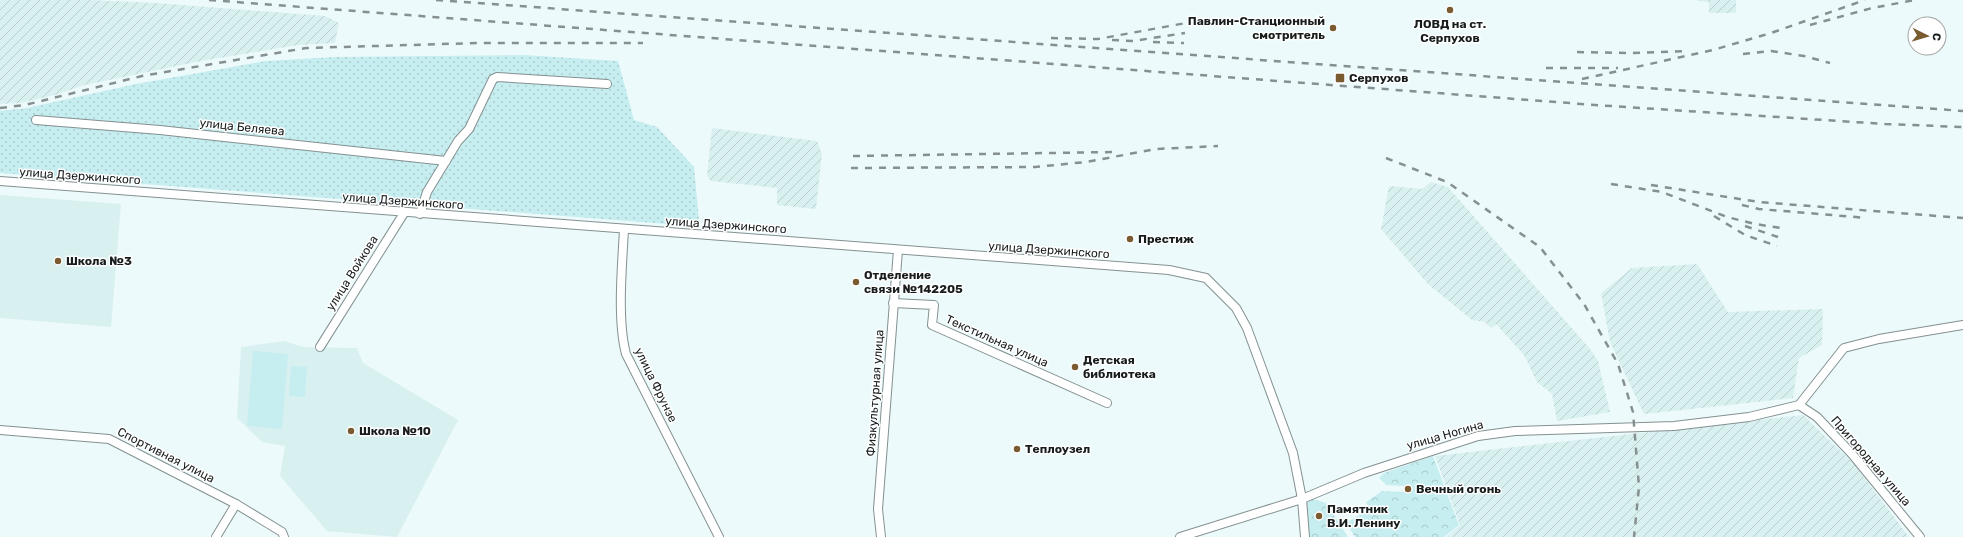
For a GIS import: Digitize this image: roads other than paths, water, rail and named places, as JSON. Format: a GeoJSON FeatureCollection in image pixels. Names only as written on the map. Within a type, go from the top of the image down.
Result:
{"type":"FeatureCollection","features":[{"type":"Feature","properties":{"kind":"street"},"geometry":{"type":"LineString","coordinates":[[420,214],[427,192],[458,141],[469,129],[493,79],[497,77],[607,84]]}},
{"type":"Feature","properties":{"kind":"street","name":"улица Беляева"},"geometry":{"type":"LineString","coordinates":[[36,120],[160,130],[446,161]]}},
{"type":"Feature","properties":{"kind":"street","name":"улица Дзержинского"},"geometry":{"type":"LineString","coordinates":[[0,181],[624,230],[1169,270],[1206,278],[1236,308],[1247,328],[1293,453],[1302,499]]}},
{"type":"Feature","properties":{"kind":"street","name":"улица Войкова"},"geometry":{"type":"LineString","coordinates":[[320,347],[404,213]]}},
{"type":"Feature","properties":{"kind":"street","name":"улица Фрунзе"},"geometry":{"type":"LineString","coordinates":[[624,230],[621,280],[623,343],[626,354],[719,537]]}},
{"type":"Feature","properties":{"kind":"street","name":"Физкультурная улица"},"geometry":{"type":"LineString","coordinates":[[881,537],[878,509],[898,250]]}},
{"type":"Feature","properties":{"kind":"street","name":"Текстильная улица"},"geometry":{"type":"LineString","coordinates":[[893,303],[934,306],[932,325],[1107,403]]}},
{"type":"Feature","properties":{"kind":"street"},"geometry":{"type":"LineString","coordinates":[[1799,405],[1844,348],[1879,339],[1963,325]]}},
{"type":"Feature","properties":{"kind":"street","name":"улица Ногина"},"geometry":{"type":"LineString","coordinates":[[1180,537],[1302,499],[1364,473],[1478,436],[1516,431],[1674,426],[1749,417],[1799,405]]}},
{"type":"Feature","properties":{"kind":"street","name":"Пригородная улица"},"geometry":{"type":"LineString","coordinates":[[1799,405],[1817,417],[1852,454],[1920,537]]}},
{"type":"Feature","properties":{"kind":"street","name":"Спортивная улица"},"geometry":{"type":"LineString","coordinates":[[0,430],[109,439],[236,504],[282,532],[284,537]]}},
{"type":"Feature","properties":{"kind":"street"},"geometry":{"type":"LineString","coordinates":[[1302,499],[1305,537]]}},
{"type":"Feature","properties":{"kind":"street"},"geometry":{"type":"LineString","coordinates":[[216,537],[236,504]]}},
{"type":"Feature","properties":{"kind":"railway"},"geometry":{"type":"LineString","coordinates":[[209,0],[1595,105],[1885,124],[1963,127]]}},
{"type":"Feature","properties":{"kind":"railway"},"geometry":{"type":"LineString","coordinates":[[436,0],[1963,111]]}},
{"type":"Feature","properties":{"kind":"railway"},"geometry":{"type":"LineString","coordinates":[[1582,79],[1713,50],[1771,33],[1865,0]]}},
{"type":"Feature","properties":{"kind":"railway"},"geometry":{"type":"LineString","coordinates":[[1810,25],[1872,8],[1915,0]]}},
{"type":"Feature","properties":{"kind":"railway"},"geometry":{"type":"LineString","coordinates":[[1051,38],[1098,39],[1186,23]]}},
{"type":"Feature","properties":{"kind":"railway"},"geometry":{"type":"LineString","coordinates":[[1112,40],[1133,41],[1185,33]]}},
{"type":"Feature","properties":{"kind":"railway"},"geometry":{"type":"LineString","coordinates":[[1153,42],[1184,43]]}},
{"type":"Feature","properties":{"kind":"railway"},"geometry":{"type":"LineString","coordinates":[[0,108],[25,105],[142,76],[306,48],[479,43],[643,43]]}},
{"type":"Feature","properties":{"kind":"railway"},"geometry":{"type":"LineString","coordinates":[[1577,52],[1630,53],[1689,51]]}},
{"type":"Feature","properties":{"kind":"railway"},"geometry":{"type":"LineString","coordinates":[[1743,54],[1771,51],[1804,56],[1830,63]]}},
{"type":"Feature","properties":{"kind":"railway"},"geometry":{"type":"LineString","coordinates":[[1546,68],[1618,68]]}},
{"type":"Feature","properties":{"kind":"railway"},"geometry":{"type":"LineString","coordinates":[[851,168],[1035,167],[1086,162],[1156,149],[1218,146]]}},
{"type":"Feature","properties":{"kind":"railway"},"geometry":{"type":"LineString","coordinates":[[853,156],[1114,152]]}},
{"type":"Feature","properties":{"kind":"railway"},"geometry":{"type":"LineString","coordinates":[[1386,158],[1447,182],[1540,247],[1584,304],[1618,364],[1633,412],[1639,487],[1634,537]]}},
{"type":"Feature","properties":{"kind":"railway"},"geometry":{"type":"LineString","coordinates":[[1611,184],[1662,192],[1727,217],[1755,224],[1781,228]]}},
{"type":"Feature","properties":{"kind":"railway"},"geometry":{"type":"LineString","coordinates":[[1651,185],[1759,202],[1963,218]]}},
{"type":"Feature","properties":{"kind":"railway"},"geometry":{"type":"LineString","coordinates":[[1742,205],[1759,209],[1867,218]]}},
{"type":"Feature","properties":{"kind":"railway"},"geometry":{"type":"LineString","coordinates":[[1714,216],[1745,235],[1777,246]]}},
{"type":"Feature","properties":{"kind":"railway"},"geometry":{"type":"LineString","coordinates":[[1745,226],[1778,237]]}},
{"type":"Feature","properties":{"kind":"place","name":"ЛОВД на ст. Серпухов"},"geometry":{"type":"Point","coordinates":[1450,10]}},
{"type":"Feature","properties":{"kind":"place","name":"Павлин-Станционный смотритель"},"geometry":{"type":"Point","coordinates":[1333,28]}},
{"type":"Feature","properties":{"kind":"place","name":"Серпухов"},"geometry":{"type":"Point","coordinates":[1340,78]}},
{"type":"Feature","properties":{"kind":"place","name":"Престиж"},"geometry":{"type":"Point","coordinates":[1130,239]}},
{"type":"Feature","properties":{"kind":"place","name":"Школа №3"},"geometry":{"type":"Point","coordinates":[58,261]}},
{"type":"Feature","properties":{"kind":"place","name":"Отделение связи №142205"},"geometry":{"type":"Point","coordinates":[856,282]}},
{"type":"Feature","properties":{"kind":"place","name":"Детская библиотека"},"geometry":{"type":"Point","coordinates":[1075,367]}},
{"type":"Feature","properties":{"kind":"place","name":"Школа №10"},"geometry":{"type":"Point","coordinates":[351,431]}},
{"type":"Feature","properties":{"kind":"place","name":"Теплоузел"},"geometry":{"type":"Point","coordinates":[1017,449]}},
{"type":"Feature","properties":{"kind":"place","name":"Вечный огонь"},"geometry":{"type":"Point","coordinates":[1408,489]}},
{"type":"Feature","properties":{"kind":"place","name":"Памятник В.И. Ленину"},"geometry":{"type":"Point","coordinates":[1319,516]}}]}
